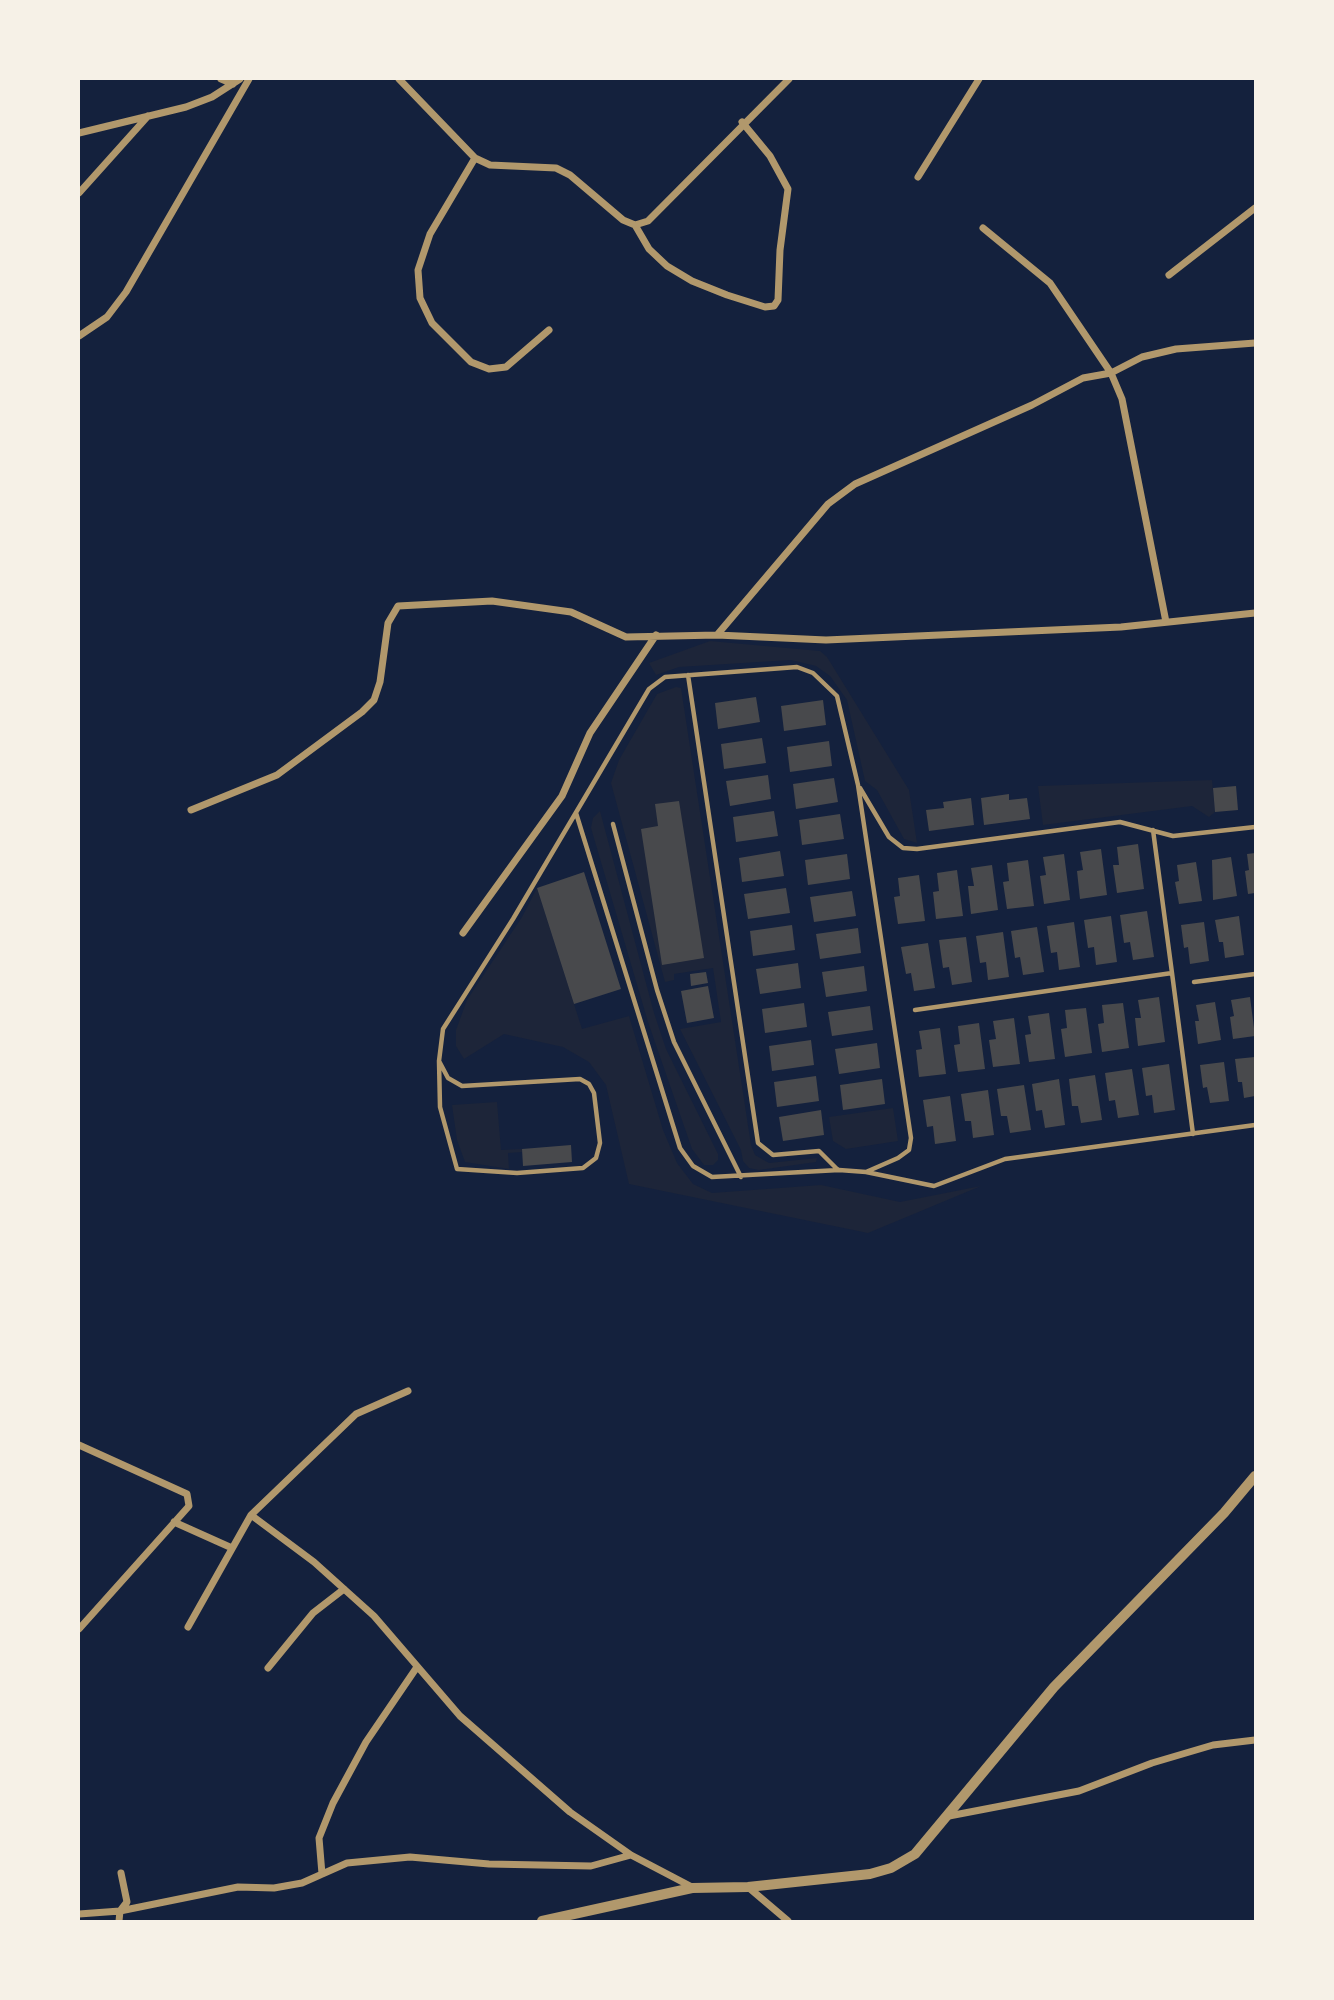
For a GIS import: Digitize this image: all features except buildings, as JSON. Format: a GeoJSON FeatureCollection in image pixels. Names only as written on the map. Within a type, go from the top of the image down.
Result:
{"type":"FeatureCollection","features":[{"type":"Feature","properties":{"kind":"street"},"geometry":{"type":"LineString","coordinates":[[221,79],[237,81]]}},
{"type":"Feature","properties":{"kind":"street"},"geometry":{"type":"LineString","coordinates":[[79,336],[107,317],[126,292],[249,79]]}},
{"type":"Feature","properties":{"kind":"street"},"geometry":{"type":"LineString","coordinates":[[399,79],[475,158],[490,165],[556,168],[570,175],[623,220],[635,225],[649,249],[667,266],[692,281],[765,307],[774,306],[778,300],[788,189],[770,156],[742,122]]}},
{"type":"Feature","properties":{"kind":"street"},"geometry":{"type":"LineString","coordinates":[[635,225],[648,221],[742,122],[789,79]]}},
{"type":"Feature","properties":{"kind":"street"},"geometry":{"type":"LineString","coordinates":[[918,177],[979,79]]}},
{"type":"Feature","properties":{"kind":"street"},"geometry":{"type":"LineString","coordinates":[[79,133],[186,107],[212,97],[237,81]]}},
{"type":"Feature","properties":{"kind":"street"},"geometry":{"type":"LineString","coordinates":[[79,193],[148,116]]}},
{"type":"Feature","properties":{"kind":"street"},"geometry":{"type":"LineString","coordinates":[[475,158],[430,234],[418,270],[420,298],[432,323],[471,362],[489,369],[506,367],[549,330]]}},
{"type":"Feature","properties":{"kind":"street"},"geometry":{"type":"LineString","coordinates":[[1170,275],[1255,208]]}},
{"type":"Feature","properties":{"kind":"street"},"geometry":{"type":"LineString","coordinates":[[983,228],[1050,282],[1111,373],[1122,398],[1166,622]]}},
{"type":"Feature","properties":{"kind":"street"},"geometry":{"type":"LineString","coordinates":[[717,635],[828,504],[855,484],[1032,405],[1083,378],[1111,373],[1142,357],[1176,349],[1255,343]]}},
{"type":"Feature","properties":{"kind":"street"},"geometry":{"type":"LineString","coordinates":[[191,810],[276,775],[362,712],[374,700],[380,682],[388,623],[398,606],[492,601],[571,612],[626,637],[717,635],[826,640],[1166,622],[1255,613]]}},
{"type":"Feature","properties":{"kind":"street"},"geometry":{"type":"LineString","coordinates":[[463,933],[562,796],[590,733],[656,635]]}},
{"type":"Feature","properties":{"kind":"street"},"geometry":{"type":"LineString","coordinates":[[188,1627],[251,1515],[356,1414],[408,1391]]}},
{"type":"Feature","properties":{"kind":"street"},"geometry":{"type":"LineString","coordinates":[[79,1445],[187,1494],[189,1506],[79,1629]]}},
{"type":"Feature","properties":{"kind":"street"},"geometry":{"type":"LineString","coordinates":[[542,1921],[692,1888],[748,1887],[870,1874],[891,1868],[915,1854],[1054,1687],[1224,1513],[1255,1476]]}},
{"type":"Feature","properties":{"kind":"street"},"geometry":{"type":"LineString","coordinates":[[251,1515],[314,1562],[374,1616],[460,1716],[570,1812],[631,1855],[692,1888]]}},
{"type":"Feature","properties":{"kind":"street"},"geometry":{"type":"LineString","coordinates":[[174,1522],[232,1548]]}},
{"type":"Feature","properties":{"kind":"street"},"geometry":{"type":"LineString","coordinates":[[268,1668],[313,1613],[344,1589]]}},
{"type":"Feature","properties":{"kind":"street"},"geometry":{"type":"LineString","coordinates":[[321,1874],[319,1838],[333,1803],[366,1742],[417,1667]]}},
{"type":"Feature","properties":{"kind":"street"},"geometry":{"type":"LineString","coordinates":[[949,1816],[1079,1791],[1152,1763],[1213,1745],[1255,1740]]}},
{"type":"Feature","properties":{"kind":"street"},"geometry":{"type":"LineString","coordinates":[[79,1914],[121,1911],[238,1887],[274,1888],[302,1883],[347,1863],[410,1857],[489,1864],[590,1866],[631,1855]]}},
{"type":"Feature","properties":{"kind":"street"},"geometry":{"type":"LineString","coordinates":[[119,1921],[127,1902],[121,1873]]}},
{"type":"Feature","properties":{"kind":"street"},"geometry":{"type":"LineString","coordinates":[[748,1887],[788,1921]]}},
{"type":"Feature","properties":{"kind":"lane"},"geometry":{"type":"LineString","coordinates":[[439,1061],[448,1078],[462,1086],[580,1079],[589,1084],[594,1093],[600,1143],[596,1158],[583,1168],[517,1173],[457,1170],[440,1107],[439,1061],[443,1028],[649,689],[665,677],[797,667],[813,673],[837,696],[858,785],[911,1138],[909,1150],[898,1158],[866,1172]]}},
{"type":"Feature","properties":{"kind":"lane"},"geometry":{"type":"LineString","coordinates":[[688,675],[758,1143],[773,1155],[819,1151],[839,1170]]}},
{"type":"Feature","properties":{"kind":"lane"},"geometry":{"type":"LineString","coordinates":[[858,785],[890,837],[903,848],[917,849],[1120,822],[1173,835],[1255,827]]}},
{"type":"Feature","properties":{"kind":"lane"},"geometry":{"type":"LineString","coordinates":[[576,812],[680,1148],[693,1167],[712,1177],[839,1170],[866,1172],[934,1186],[1005,1158],[1255,1125]]}},
{"type":"Feature","properties":{"kind":"lane"},"geometry":{"type":"LineString","coordinates":[[613,824],[674,1042],[741,1177]]}},
{"type":"Feature","properties":{"kind":"lane"},"geometry":{"type":"LineString","coordinates":[[1153,830],[1194,1134]]}},
{"type":"Feature","properties":{"kind":"lane"},"geometry":{"type":"LineString","coordinates":[[915,1010],[1172,973]]}},
{"type":"Feature","properties":{"kind":"lane"},"geometry":{"type":"LineString","coordinates":[[1194,982],[1255,974]]}},
{"type":"Feature","properties":{"kind":"shaded area"},"geometry":{"type":"Polygon","coordinates":[[[710,641],[820,651],[827,657],[909,790],[917,843],[904,839],[877,790],[865,781],[847,700],[830,676],[816,666],[791,660],[679,667],[656,675],[649,663],[710,641]]]}},
{"type":"Feature","properties":{"kind":"shaded area"},"geometry":{"type":"Polygon","coordinates":[[[676,687],[681,688],[751,1145],[755,1155],[769,1163],[817,1158],[816,1162],[759,1170],[749,1168],[743,1161],[741,1150],[680,1029],[721,1022],[713,968],[674,974],[674,980],[665,982],[611,783],[619,760],[657,694],[676,687]]]}},
{"type":"Feature","properties":{"kind":"shaded area"},"geometry":{"type":"Polygon","coordinates":[[[1212,780],[1215,812],[1209,817],[1192,806],[1043,825],[1038,786],[1212,780]]]}},
{"type":"Feature","properties":{"kind":"shaded area"},"geometry":{"type":"Polygon","coordinates":[[[600,811],[654,1013],[666,1049],[718,1154],[718,1160],[713,1165],[704,1165],[692,1149],[648,1022],[591,828],[593,818],[600,811]]]}},
{"type":"Feature","properties":{"kind":"shaded area"},"geometry":{"type":"Polygon","coordinates":[[[537,888],[582,1029],[629,1016],[663,1130],[677,1163],[693,1184],[712,1193],[821,1185],[900,1202],[981,1186],[868,1233],[629,1184],[606,1085],[589,1062],[563,1047],[504,1034],[464,1059],[456,1046],[456,1030],[467,1000],[522,917],[537,888]]]}},
{"type":"Feature","properties":{"kind":"shaded area"},"geometry":{"type":"Polygon","coordinates":[[[497,1102],[501,1150],[522,1149],[522,1152],[508,1153],[509,1169],[465,1162],[457,1140],[452,1105],[497,1102]]]}},
{"type":"Feature","properties":{"kind":"shaded area"},"geometry":{"type":"Polygon","coordinates":[[[893,1108],[898,1141],[846,1149],[833,1141],[829,1117],[893,1108]]]}}]}
